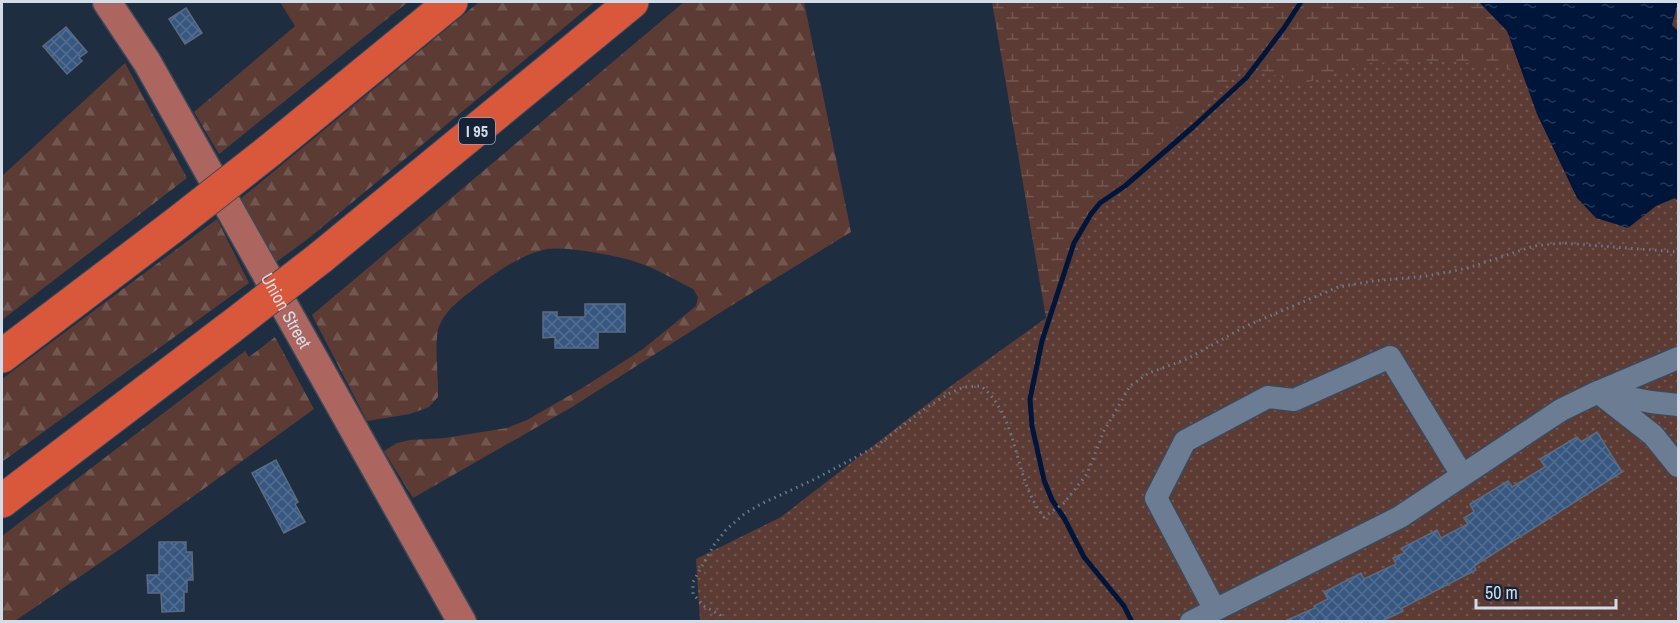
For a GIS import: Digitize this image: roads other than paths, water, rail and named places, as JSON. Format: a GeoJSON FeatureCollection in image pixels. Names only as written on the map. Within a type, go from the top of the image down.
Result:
{"type":"FeatureCollection","features":[{"type":"Feature","properties":{"kind":"highway"},"geometry":{"type":"LineString","coordinates":[[2,356],[269,151],[451,2]]}},
{"type":"Feature","properties":{"kind":"highway","name":"I 95"},"geometry":{"type":"LineString","coordinates":[[2,501],[171,375],[320,258],[632,2]]}},
{"type":"Feature","properties":{"kind":"main road","name":"Union Street"},"geometry":{"type":"LineString","coordinates":[[107,2],[147,62],[462,621]]}},
{"type":"Feature","properties":{"kind":"lane"},"geometry":{"type":"LineString","coordinates":[[1215,610],[1156,498],[1185,441],[1268,398],[1294,400],[1390,357],[1462,475]]}},
{"type":"Feature","properties":{"kind":"lane"},"geometry":{"type":"LineString","coordinates":[[1191,621],[1400,516],[1562,410],[1678,358]]}},
{"type":"Feature","properties":{"kind":"lane"},"geometry":{"type":"LineString","coordinates":[[1598,392],[1678,405]]}},
{"type":"Feature","properties":{"kind":"lane"},"geometry":{"type":"LineString","coordinates":[[1598,392],[1653,435],[1678,466]]}},
{"type":"Feature","properties":{"kind":"water"},"geometry":{"type":"Polygon","coordinates":[[[1479,2],[1678,2],[1672,25],[1678,31],[1678,201],[1675,198],[1656,206],[1628,228],[1596,218],[1577,198],[1537,114],[1507,31],[1479,2]]]}},
{"type":"Feature","properties":{"kind":"waterway"},"geometry":{"type":"LineString","coordinates":[[1132,622],[1124,606],[1084,557],[1052,500],[1044,480],[1032,426],[1030,399],[1042,341],[1074,243],[1091,214],[1100,203],[1125,186],[1246,78],[1301,2]]}}]}
